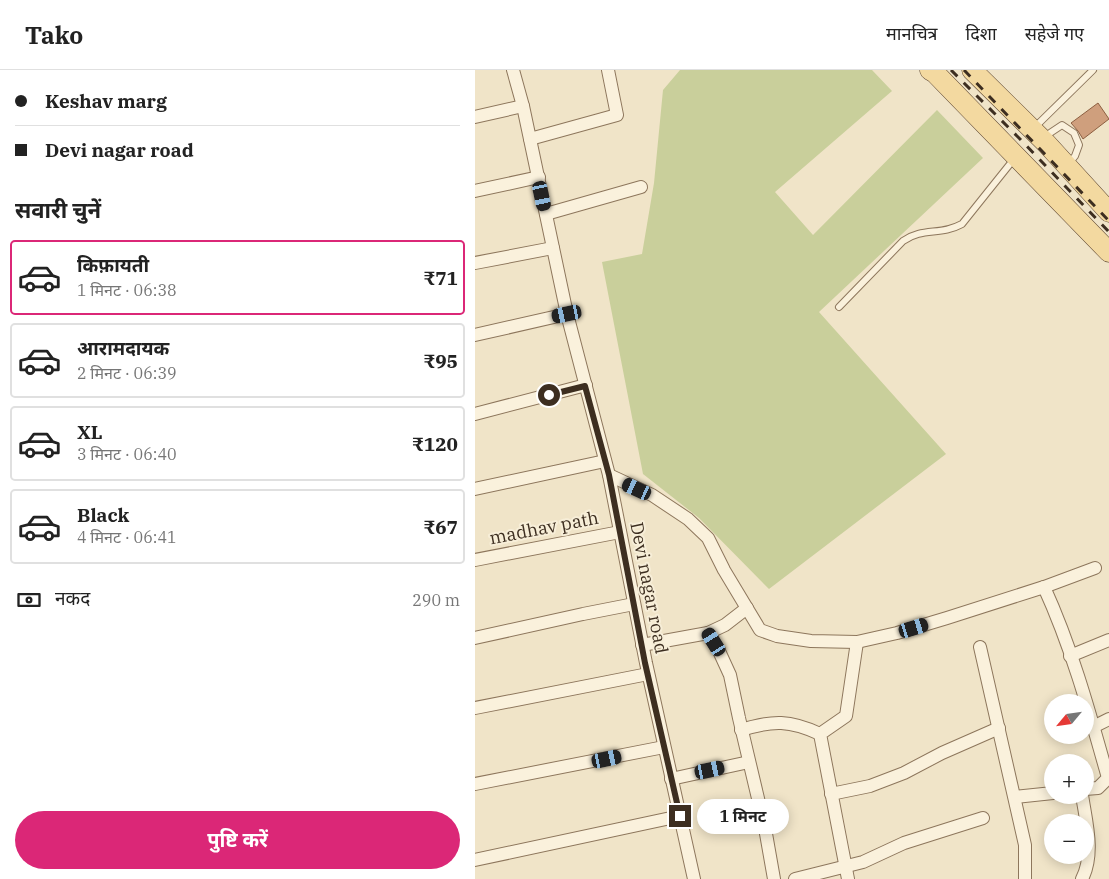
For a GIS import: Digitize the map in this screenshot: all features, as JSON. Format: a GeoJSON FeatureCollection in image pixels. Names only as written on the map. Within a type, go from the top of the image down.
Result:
{"type":"FeatureCollection","features":[{"type":"Feature","properties":{"kind":"main road"},"geometry":{"type":"LineString","coordinates":[[972,70],[1067,166],[1109,212]]}},
{"type":"Feature","properties":{"kind":"main road"},"geometry":{"type":"LineString","coordinates":[[932,71],[1109,252]]}},
{"type":"Feature","properties":{"kind":"street","name":"Devi nagar road"},"geometry":{"type":"LineString","coordinates":[[513,70],[539,177],[567,314],[609,475],[648,674],[694,879]]}},
{"type":"Feature","properties":{"kind":"street"},"geometry":{"type":"LineString","coordinates":[[530,139],[617,115],[607,70]]}},
{"type":"Feature","properties":{"kind":"street"},"geometry":{"type":"LineString","coordinates":[[475,117],[523,106]]}},
{"type":"Feature","properties":{"kind":"street"},"geometry":{"type":"LineString","coordinates":[[475,191],[539,177]]}},
{"type":"Feature","properties":{"kind":"street"},"geometry":{"type":"LineString","coordinates":[[546,214],[641,187]]}},
{"type":"Feature","properties":{"kind":"street"},"geometry":{"type":"LineString","coordinates":[[475,263],[553,248]]}},
{"type":"Feature","properties":{"kind":"street"},"geometry":{"type":"LineString","coordinates":[[475,335],[567,314]]}},
{"type":"Feature","properties":{"kind":"street"},"geometry":{"type":"LineString","coordinates":[[475,414],[585,386]]}},
{"type":"Feature","properties":{"kind":"street"},"geometry":{"type":"LineString","coordinates":[[475,489],[605,461]]}},
{"type":"Feature","properties":{"kind":"street"},"geometry":{"type":"LineString","coordinates":[[609,475],[652,495],[688,519],[708,538],[760,630],[777,636],[811,641],[857,642],[897,633],[1044,587],[1095,568]]}},
{"type":"Feature","properties":{"kind":"street","name":"madhav path"},"geometry":{"type":"LineString","coordinates":[[475,560],[620,532]]}},
{"type":"Feature","properties":{"kind":"street"},"geometry":{"type":"LineString","coordinates":[[1044,587],[1058,617],[1082,694]]}},
{"type":"Feature","properties":{"kind":"street"},"geometry":{"type":"LineString","coordinates":[[475,638],[634,604]]}},
{"type":"Feature","properties":{"kind":"street"},"geometry":{"type":"LineString","coordinates":[[642,645],[708,633],[725,625],[747,608]]}},
{"type":"Feature","properties":{"kind":"street"},"geometry":{"type":"LineString","coordinates":[[708,633],[719,651],[730,676],[765,828],[774,879]]}},
{"type":"Feature","properties":{"kind":"street"},"geometry":{"type":"LineString","coordinates":[[1070,656],[1109,640]]}},
{"type":"Feature","properties":{"kind":"street"},"geometry":{"type":"LineString","coordinates":[[820,734],[846,716],[857,642]]}},
{"type":"Feature","properties":{"kind":"street"},"geometry":{"type":"LineString","coordinates":[[980,647],[1025,845],[1025,879]]}},
{"type":"Feature","properties":{"kind":"street"},"geometry":{"type":"LineString","coordinates":[[475,708],[648,674]]}},
{"type":"Feature","properties":{"kind":"street"},"geometry":{"type":"LineString","coordinates":[[1094,726],[1109,719]]}},
{"type":"Feature","properties":{"kind":"street"},"geometry":{"type":"LineString","coordinates":[[741,730],[774,722],[803,726],[820,734]]}},
{"type":"Feature","properties":{"kind":"street"},"geometry":{"type":"LineString","coordinates":[[831,794],[870,786],[904,773],[999,728]]}},
{"type":"Feature","properties":{"kind":"street"},"geometry":{"type":"LineString","coordinates":[[1094,729],[1108,778],[1098,788],[1094,788]]}},
{"type":"Feature","properties":{"kind":"street"},"geometry":{"type":"LineString","coordinates":[[820,734],[846,873]]}},
{"type":"Feature","properties":{"kind":"street"},"geometry":{"type":"LineString","coordinates":[[475,784],[664,747]]}},
{"type":"Feature","properties":{"kind":"street"},"geometry":{"type":"LineString","coordinates":[[671,779],[749,762]]}},
{"type":"Feature","properties":{"kind":"street"},"geometry":{"type":"LineString","coordinates":[[1015,797],[1044,794]]}},
{"type":"Feature","properties":{"kind":"street"},"geometry":{"type":"LineString","coordinates":[[1082,879],[1086,872],[1089,854],[1083,804]]}},
{"type":"Feature","properties":{"kind":"street"},"geometry":{"type":"LineString","coordinates":[[475,860],[680,816]]}},
{"type":"Feature","properties":{"kind":"street"},"geometry":{"type":"LineString","coordinates":[[795,879],[846,873],[863,862],[903,843],[983,818]]}},
{"type":"Feature","properties":{"kind":"lane"},"geometry":{"type":"LineString","coordinates":[[1037,135],[1093,70]]}},
{"type":"Feature","properties":{"kind":"lane"},"geometry":{"type":"LineString","coordinates":[[1037,135],[1062,125],[1074,133],[1079,145],[1075,156],[1067,166]]}},
{"type":"Feature","properties":{"kind":"lane"},"geometry":{"type":"LineString","coordinates":[[839,307],[912,234],[952,230],[962,224],[1016,156]]}},
{"type":"Feature","properties":{"kind":"green space"},"geometry":{"type":"Polygon","coordinates":[[[680,70],[872,70],[892,91],[775,192],[813,235],[937,110],[983,158],[819,312],[946,454],[769,589],[699,518],[643,474],[602,262],[642,254],[654,183],[663,90],[680,70]]]}},
{"type":"Feature","properties":{"kind":"building"},"geometry":{"type":"Polygon","coordinates":[[[1098,103],[1109,119],[1083,139],[1071,123],[1098,103]]]}},
{"type":"Feature","properties":{"kind":"railway"},"geometry":{"type":"LineString","coordinates":[[951,70],[1109,232]]}},
{"type":"Feature","properties":{"kind":"railway"},"geometry":{"type":"LineString","coordinates":[[964,70],[1109,221]]}},
{"type":"Feature","properties":{"kind":"route"},"geometry":{"type":"LineString","coordinates":[[549,395],[585,386],[609,475],[645,663],[680,816]]}}]}
